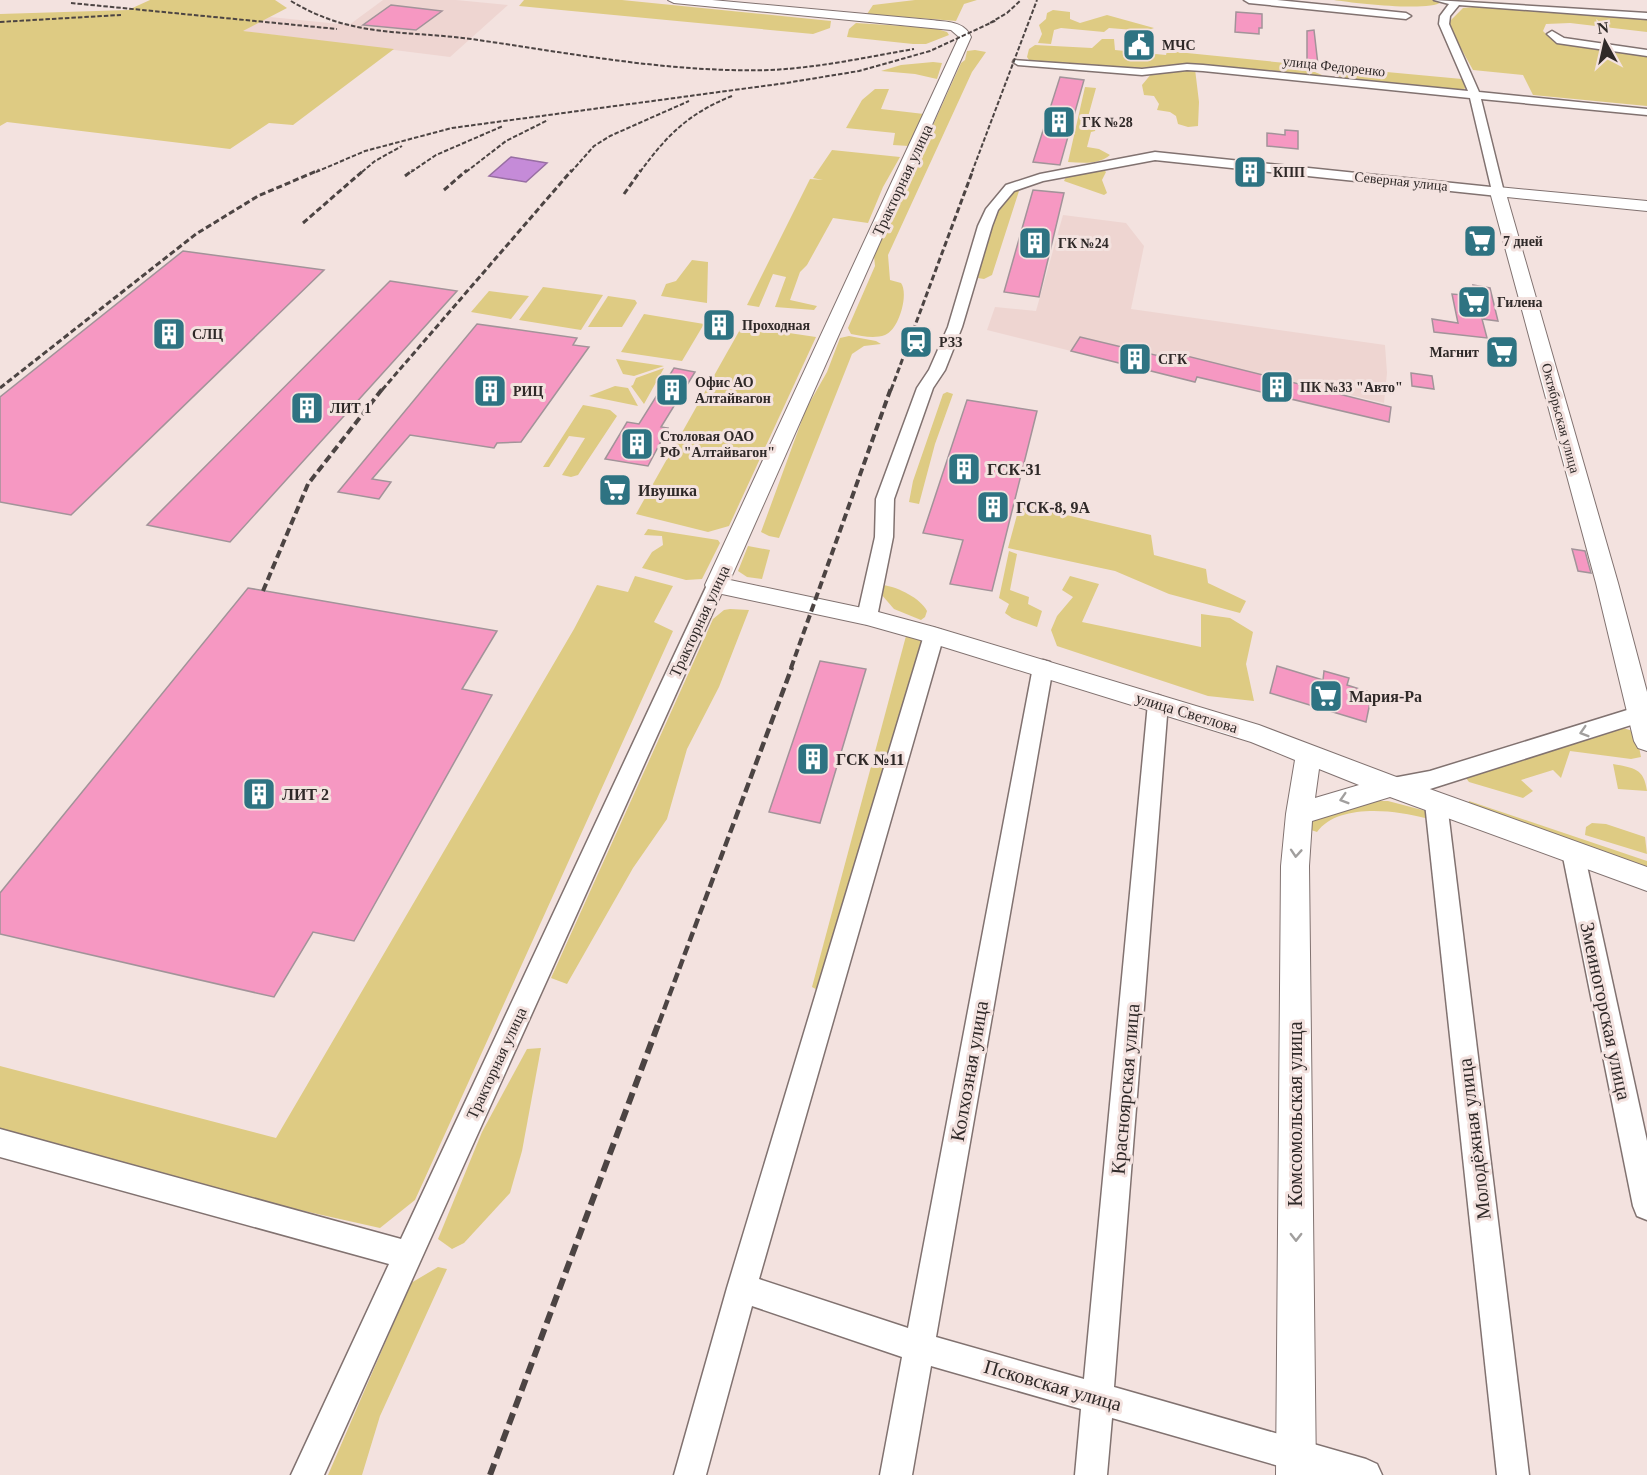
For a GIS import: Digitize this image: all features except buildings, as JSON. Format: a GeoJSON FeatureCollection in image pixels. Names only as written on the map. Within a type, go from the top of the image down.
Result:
{"type":"FeatureCollection","features":[{"type":"Feature","properties":{"kind":"main road","name":"Тракторная улица"},"geometry":{"type":"LineString","coordinates":[[674,0],[931,24],[954,27],[963,32],[965,37],[716,585]]}},
{"type":"Feature","properties":{"kind":"main road","name":"Северная улица"},"geometry":{"type":"LineString","coordinates":[[1498,192],[1647,206]]}},
{"type":"Feature","properties":{"kind":"main road","name":"Октябрьская улица"},"geometry":{"type":"LineString","coordinates":[[1498,192],[1607,583],[1647,741]]}},
{"type":"Feature","properties":{"kind":"main road","name":"улица Светлова"},"geometry":{"type":"LineString","coordinates":[[716,585],[867,616],[1158,703],[1259,735],[1390,786],[1647,879]]}},
{"type":"Feature","properties":{"kind":"main road","name":"Комсомольская улица"},"geometry":{"type":"LineString","coordinates":[[1296,1465],[1295,866],[1299,814],[1309,754]]}},
{"type":"Feature","properties":{"kind":"main road"},"geometry":{"type":"LineString","coordinates":[[1299,814],[1390,786]]}},
{"type":"Feature","properties":{"kind":"street"},"geometry":{"type":"LineString","coordinates":[[1250,0],[1323,4],[1406,16]]}},
{"type":"Feature","properties":{"kind":"street"},"geometry":{"type":"LineString","coordinates":[[1439,0],[1540,10],[1560,5],[1647,16]]}},
{"type":"Feature","properties":{"kind":"street","name":"Октябрьская улица"},"geometry":{"type":"LineString","coordinates":[[1456,1],[1445,16],[1444,24],[1472,89],[1498,192]]}},
{"type":"Feature","properties":{"kind":"street"},"geometry":{"type":"LineString","coordinates":[[1551,34],[1561,40],[1647,53]]}},
{"type":"Feature","properties":{"kind":"street","name":"улица Федоренко"},"geometry":{"type":"LineString","coordinates":[[1018,62],[1142,72],[1187,67],[1472,89],[1647,112]]}},
{"type":"Feature","properties":{"kind":"street","name":"Северная улица"},"geometry":{"type":"LineString","coordinates":[[867,616],[884,537],[885,499],[925,388],[937,370],[956,327],[992,209],[1005,191],[1026,182],[1155,156],[1498,192]]}},
{"type":"Feature","properties":{"kind":"street","name":"Тракторная улица"},"geometry":{"type":"LineString","coordinates":[[307,1475],[716,585]]}},
{"type":"Feature","properties":{"kind":"street"},"geometry":{"type":"LineString","coordinates":[[690,1475],[742,1288],[934,635]]}},
{"type":"Feature","properties":{"kind":"street","name":"Колхозная улица"},"geometry":{"type":"LineString","coordinates":[[896,1475],[1043,667]]}},
{"type":"Feature","properties":{"kind":"street","name":"Красноярская улица"},"geometry":{"type":"LineString","coordinates":[[1091,1475],[1158,703]]}},
{"type":"Feature","properties":{"kind":"street"},"geometry":{"type":"LineString","coordinates":[[1390,786],[1430,780],[1640,714]]}},
{"type":"Feature","properties":{"kind":"street","name":"Молодёжная улица"},"geometry":{"type":"LineString","coordinates":[[1437,803],[1513,1475]]}},
{"type":"Feature","properties":{"kind":"street","name":"Змеиногорская улица"},"geometry":{"type":"LineString","coordinates":[[1573,852],[1647,1206]]}},
{"type":"Feature","properties":{"kind":"street"},"geometry":{"type":"LineString","coordinates":[[0,1143],[408,1255]]}},
{"type":"Feature","properties":{"kind":"street","name":"Псковская улица"},"geometry":{"type":"LineString","coordinates":[[742,1288],[920,1347],[1098,1398],[1296,1465],[1365,1475]]}},
{"type":"Feature","properties":{"kind":"shaded area"},"geometry":{"type":"Polygon","coordinates":[[[150,0],[275,0],[287,8],[243,31],[394,49],[293,125],[269,123],[230,149],[7,122],[0,126],[0,14],[128,10],[150,0]]]}},
{"type":"Feature","properties":{"kind":"shaded area"},"geometry":{"type":"Polygon","coordinates":[[[383,0],[456,0],[508,5],[450,57],[242,31],[270,17],[349,25],[383,0]]]}},
{"type":"Feature","properties":{"kind":"shaded area"},"geometry":{"type":"Polygon","coordinates":[[[524,0],[622,0],[831,21],[830,28],[813,34],[519,6],[524,0]]]}},
{"type":"Feature","properties":{"kind":"shaded area"},"geometry":{"type":"Polygon","coordinates":[[[915,0],[977,0],[964,4],[956,21],[867,14],[873,5],[915,0]]]}},
{"type":"Feature","properties":{"kind":"shaded area"},"geometry":{"type":"Polygon","coordinates":[[[1334,0],[1433,0],[1441,2],[1434,5],[1407,7],[1334,0]]]}},
{"type":"Feature","properties":{"kind":"shaded area"},"geometry":{"type":"Polygon","coordinates":[[[1463,8],[1647,19],[1647,32],[1570,23],[1546,24],[1543,31],[1550,38],[1559,42],[1647,54],[1647,106],[1533,95],[1523,75],[1473,70],[1449,27],[1450,21],[1463,8]]]}},
{"type":"Feature","properties":{"kind":"shaded area"},"geometry":{"type":"Polygon","coordinates":[[[1053,10],[1070,12],[1070,19],[1080,23],[1107,15],[1154,28],[1146,31],[1109,28],[1104,32],[1061,28],[1054,30],[1051,44],[1038,43],[1042,34],[1039,25],[1046,19],[1047,13],[1053,10]]]}},
{"type":"Feature","properties":{"kind":"shaded area"},"geometry":{"type":"Polygon","coordinates":[[[856,23],[934,28],[947,32],[949,35],[926,44],[847,37],[849,29],[856,23]]]}},
{"type":"Feature","properties":{"kind":"shaded area"},"geometry":{"type":"Polygon","coordinates":[[[1102,39],[1114,39],[1115,50],[1166,55],[1167,51],[1296,64],[1322,75],[1315,77],[1182,65],[1123,69],[1029,60],[1027,57],[1029,49],[1035,45],[1092,48],[1102,39]]]}},
{"type":"Feature","properties":{"kind":"shaded area"},"geometry":{"type":"Polygon","coordinates":[[[967,51],[986,52],[972,72],[888,255],[890,280],[901,283],[904,295],[895,326],[890,332],[881,336],[851,334],[848,328],[875,266],[874,256],[961,63],[965,60],[967,51]]]}},
{"type":"Feature","properties":{"kind":"shaded area"},"geometry":{"type":"Polygon","coordinates":[[[942,63],[937,79],[915,74],[881,71],[901,65],[942,63]]]}},
{"type":"Feature","properties":{"kind":"shaded area"},"geometry":{"type":"Polygon","coordinates":[[[1330,68],[1462,79],[1466,88],[1461,90],[1344,79],[1335,75],[1330,68]]]}},
{"type":"Feature","properties":{"kind":"shaded area"},"geometry":{"type":"Polygon","coordinates":[[[1195,69],[1199,102],[1198,126],[1188,127],[1178,124],[1176,116],[1170,112],[1157,110],[1159,104],[1154,96],[1144,95],[1142,85],[1152,73],[1195,69]]]}},
{"type":"Feature","properties":{"kind":"shaded area"},"geometry":{"type":"Polygon","coordinates":[[[1085,87],[1096,88],[1086,124],[1096,127],[1095,131],[1091,132],[1087,147],[1099,149],[1110,155],[1095,162],[1068,162],[1085,87]]]}},
{"type":"Feature","properties":{"kind":"shaded area"},"geometry":{"type":"Polygon","coordinates":[[[875,89],[889,89],[881,109],[924,114],[909,146],[893,145],[895,133],[846,128],[862,100],[875,89]]]}},
{"type":"Feature","properties":{"kind":"shaded area"},"geometry":{"type":"Polygon","coordinates":[[[832,150],[900,157],[883,187],[868,223],[833,218],[807,265],[800,272],[790,300],[817,306],[814,310],[775,307],[786,277],[773,274],[759,307],[747,305],[810,179],[823,180],[813,178],[832,150]]]}},
{"type":"Feature","properties":{"kind":"shaded area"},"geometry":{"type":"Polygon","coordinates":[[[511,157],[547,163],[526,182],[489,176],[511,157]]]}},
{"type":"Feature","properties":{"kind":"shaded area"},"geometry":{"type":"Polygon","coordinates":[[[1098,170],[1106,172],[1102,180],[1107,193],[1104,195],[1064,181],[1066,177],[1098,170]]]}},
{"type":"Feature","properties":{"kind":"shaded area"},"geometry":{"type":"Polygon","coordinates":[[[1014,190],[1019,191],[992,275],[984,279],[978,278],[995,218],[1000,207],[1014,190]]]}},
{"type":"Feature","properties":{"kind":"shaded area","name":"СГК"},"geometry":{"type":"Polygon","coordinates":[[[1063,215],[1126,223],[1144,246],[1131,309],[1385,345],[1387,373],[1384,403],[1205,361],[1195,382],[987,330],[995,307],[1036,311],[1063,215]]]}},
{"type":"Feature","properties":{"kind":"shaded area"},"geometry":{"type":"Polygon","coordinates":[[[692,260],[708,262],[707,303],[661,296],[666,284],[676,281],[692,260]]]}},
{"type":"Feature","properties":{"kind":"shaded area"},"geometry":{"type":"Polygon","coordinates":[[[543,287],[603,295],[581,330],[519,320],[543,287]]]}},
{"type":"Feature","properties":{"kind":"shaded area"},"geometry":{"type":"Polygon","coordinates":[[[489,291],[529,296],[511,319],[471,312],[489,291]]]}},
{"type":"Feature","properties":{"kind":"shaded area"},"geometry":{"type":"Polygon","coordinates":[[[608,296],[635,300],[637,303],[622,327],[588,327],[608,296]]]}},
{"type":"Feature","properties":{"kind":"shaded area"},"geometry":{"type":"Polygon","coordinates":[[[644,314],[704,324],[682,361],[621,352],[644,314]]]}},
{"type":"Feature","properties":{"kind":"shaded area"},"geometry":{"type":"Polygon","coordinates":[[[742,326],[816,337],[729,526],[708,532],[636,514],[742,326]]]}},
{"type":"Feature","properties":{"kind":"shaded area"},"geometry":{"type":"Polygon","coordinates":[[[849,336],[881,344],[864,346],[852,354],[779,538],[769,536],[761,532],[806,409],[827,372],[840,338],[849,336]]]}},
{"type":"Feature","properties":{"kind":"shaded area"},"geometry":{"type":"Polygon","coordinates":[[[616,359],[664,366],[634,376],[623,374],[616,359]]]}},
{"type":"Feature","properties":{"kind":"shaded area"},"geometry":{"type":"Polygon","coordinates":[[[664,368],[644,404],[631,386],[636,378],[664,368]]]}},
{"type":"Feature","properties":{"kind":"shaded area"},"geometry":{"type":"Polygon","coordinates":[[[615,386],[628,388],[638,406],[589,396],[615,386]]]}},
{"type":"Feature","properties":{"kind":"shaded area"},"geometry":{"type":"Polygon","coordinates":[[[947,392],[953,394],[935,444],[919,504],[909,502],[913,481],[943,394],[947,392]]]}},
{"type":"Feature","properties":{"kind":"shaded area"},"geometry":{"type":"Polygon","coordinates":[[[583,405],[610,410],[617,416],[578,475],[571,477],[562,475],[585,438],[569,436],[549,467],[543,467],[583,405]]]}},
{"type":"Feature","properties":{"kind":"shaded area"},"geometry":{"type":"Polygon","coordinates":[[[1020,504],[1151,535],[1154,555],[1206,569],[1208,583],[1246,601],[1240,613],[1169,594],[1115,571],[1008,548],[1020,504]]]}},
{"type":"Feature","properties":{"kind":"shaded area"},"geometry":{"type":"Polygon","coordinates":[[[648,529],[718,540],[720,543],[702,579],[686,580],[642,568],[652,552],[663,545],[662,536],[644,535],[648,529]]]}},
{"type":"Feature","properties":{"kind":"shaded area"},"geometry":{"type":"Polygon","coordinates":[[[748,546],[770,550],[762,579],[747,577],[738,571],[748,546]]]}},
{"type":"Feature","properties":{"kind":"shaded area"},"geometry":{"type":"Polygon","coordinates":[[[1009,551],[1017,554],[1010,590],[1029,597],[1028,604],[1042,611],[1037,627],[1005,613],[1009,604],[999,598],[1009,551]]]}},
{"type":"Feature","properties":{"kind":"shaded area"},"geometry":{"type":"Polygon","coordinates":[[[635,576],[673,586],[654,622],[673,631],[415,1200],[380,1228],[273,1204],[0,1129],[0,1066],[276,1138],[574,629],[597,585],[628,592],[635,576]]]}},
{"type":"Feature","properties":{"kind":"shaded area"},"geometry":{"type":"Polygon","coordinates":[[[1070,576],[1099,584],[1082,622],[1201,647],[1201,614],[1230,618],[1253,632],[1246,664],[1254,701],[1208,696],[1057,646],[1051,630],[1057,616],[1073,597],[1062,590],[1070,576]]]}},
{"type":"Feature","properties":{"kind":"shaded area"},"geometry":{"type":"Polygon","coordinates":[[[883,585],[902,591],[914,598],[927,611],[925,617],[921,620],[894,609],[881,594],[883,585]]]}},
{"type":"Feature","properties":{"kind":"shaded area"},"geometry":{"type":"Polygon","coordinates":[[[724,610],[749,610],[719,687],[687,749],[667,819],[633,868],[567,984],[551,978],[713,619],[724,610]]]}},
{"type":"Feature","properties":{"kind":"shaded area"},"geometry":{"type":"Polygon","coordinates":[[[906,636],[925,641],[825,994],[812,987],[906,636]]]}},
{"type":"Feature","properties":{"kind":"shaded area"},"geometry":{"type":"Polygon","coordinates":[[[1620,727],[1636,732],[1641,757],[1631,759],[1570,751],[1561,778],[1553,770],[1521,780],[1533,791],[1523,798],[1469,782],[1463,774],[1620,727]]]}},
{"type":"Feature","properties":{"kind":"shaded area"},"geometry":{"type":"Polygon","coordinates":[[[1613,764],[1637,770],[1646,783],[1647,791],[1618,789],[1613,764]]]}},
{"type":"Feature","properties":{"kind":"shaded area"},"geometry":{"type":"Polygon","coordinates":[[[1367,801],[1388,801],[1426,811],[1425,818],[1383,811],[1368,811],[1339,816],[1326,823],[1317,832],[1308,829],[1311,820],[1367,801]]]}},
{"type":"Feature","properties":{"kind":"shaded area"},"geometry":{"type":"Polygon","coordinates":[[[1469,801],[1647,861],[1647,868],[1468,807],[1469,801]]]}},
{"type":"Feature","properties":{"kind":"shaded area"},"geometry":{"type":"Polygon","coordinates":[[[1592,823],[1606,824],[1645,837],[1647,854],[1585,835],[1586,827],[1592,823]]]}},
{"type":"Feature","properties":{"kind":"shaded area"},"geometry":{"type":"Polygon","coordinates":[[[541,1048],[522,1151],[510,1193],[464,1243],[452,1249],[438,1239],[482,1132],[527,1049],[541,1048]]]}},
{"type":"Feature","properties":{"kind":"shaded area"},"geometry":{"type":"Polygon","coordinates":[[[438,1267],[447,1269],[380,1416],[362,1475],[328,1475],[411,1283],[438,1267]]]}},
{"type":"Feature","properties":{"kind":"railway"},"geometry":{"type":"LineString","coordinates":[[990,23],[1007,13],[1021,0]]}},
{"type":"Feature","properties":{"kind":"railway"},"geometry":{"type":"LineString","coordinates":[[972,172],[1037,0]]}},
{"type":"Feature","properties":{"kind":"railway"},"geometry":{"type":"LineString","coordinates":[[291,1],[335,21],[379,31],[471,39],[620,61],[695,68],[788,69],[914,49]]}},
{"type":"Feature","properties":{"kind":"railway"},"geometry":{"type":"LineString","coordinates":[[71,3],[337,29]]}},
{"type":"Feature","properties":{"kind":"railway"},"geometry":{"type":"LineString","coordinates":[[0,22],[121,15]]}},
{"type":"Feature","properties":{"kind":"railway"},"geometry":{"type":"LineString","coordinates":[[316,172],[365,151],[452,128],[859,71],[930,51],[997,20]]}},
{"type":"Feature","properties":{"kind":"railway"},"geometry":{"type":"LineString","coordinates":[[640,172],[680,127],[703,110],[732,96]]}},
{"type":"Feature","properties":{"kind":"railway"},"geometry":{"type":"LineString","coordinates":[[571,172],[594,146],[610,136],[689,101]]}},
{"type":"Feature","properties":{"kind":"railway"},"geometry":{"type":"LineString","coordinates":[[466,172],[506,141],[548,120]]}},
{"type":"Feature","properties":{"kind":"railway"},"geometry":{"type":"LineString","coordinates":[[411,172],[436,155],[503,126]]}},
{"type":"Feature","properties":{"kind":"railway"},"geometry":{"type":"LineString","coordinates":[[362,172],[375,161],[402,146]]}},
{"type":"Feature","properties":{"kind":"railway"},"geometry":{"type":"LineString","coordinates":[[0,388],[196,234],[258,196],[319,170]]}},
{"type":"Feature","properties":{"kind":"railway"},"geometry":{"type":"LineString","coordinates":[[303,223],[364,170]]}},
{"type":"Feature","properties":{"kind":"railway"},"geometry":{"type":"LineString","coordinates":[[405,176],[413,170]]}},
{"type":"Feature","properties":{"kind":"railway"},"geometry":{"type":"LineString","coordinates":[[444,190],[467,170]]}},
{"type":"Feature","properties":{"kind":"railway"},"geometry":{"type":"LineString","coordinates":[[382,390],[572,170]]}},
{"type":"Feature","properties":{"kind":"railway"},"geometry":{"type":"LineString","coordinates":[[624,194],[641,170]]}},
{"type":"Feature","properties":{"kind":"railway"},"geometry":{"type":"LineString","coordinates":[[891,390],[973,170]]}},
{"type":"Feature","properties":{"kind":"railway"},"geometry":{"type":"LineString","coordinates":[[263,591],[308,484],[383,388]]}},
{"type":"Feature","properties":{"kind":"railway"},"geometry":{"type":"LineString","coordinates":[[791,668],[891,388]]}},
{"type":"Feature","properties":{"kind":"railway"},"geometry":{"type":"LineString","coordinates":[[659,1023],[792,667]]}},
{"type":"Feature","properties":{"kind":"railway"},"geometry":{"type":"LineString","coordinates":[[490,1475],[659,1022]]}},
{"type":"Feature","properties":{"kind":"place","name":"МЧС"},"geometry":{"type":"Point","coordinates":[1139,45]}},
{"type":"Feature","properties":{"kind":"place","name":"ГК №28"},"geometry":{"type":"Point","coordinates":[1059,122]}},
{"type":"Feature","properties":{"kind":"place","name":"КПП"},"geometry":{"type":"Point","coordinates":[1250,172]}},
{"type":"Feature","properties":{"kind":"place","name":"7 дней"},"geometry":{"type":"Point","coordinates":[1480,241]}},
{"type":"Feature","properties":{"kind":"place","name":"ГК №24"},"geometry":{"type":"Point","coordinates":[1035,243]}},
{"type":"Feature","properties":{"kind":"place","name":"Гилена"},"geometry":{"type":"Point","coordinates":[1474,302]}},
{"type":"Feature","properties":{"kind":"place","name":"Проходная"},"geometry":{"type":"Point","coordinates":[719,325]}},
{"type":"Feature","properties":{"kind":"place","name":"СЛЦ"},"geometry":{"type":"Point","coordinates":[169,334]}},
{"type":"Feature","properties":{"kind":"place","name":"РЗЗ"},"geometry":{"type":"Point","coordinates":[916,342]}},
{"type":"Feature","properties":{"kind":"place","name":"Магнит"},"geometry":{"type":"Point","coordinates":[1502,352]}},
{"type":"Feature","properties":{"kind":"place","name":"СГК"},"geometry":{"type":"Point","coordinates":[1135,359]}},
{"type":"Feature","properties":{"kind":"place","name":"ПК №33 \"Авто\""},"geometry":{"type":"Point","coordinates":[1277,387]}},
{"type":"Feature","properties":{"kind":"place","name":"Офис АО Алтайвагон"},"geometry":{"type":"Point","coordinates":[672,390]}},
{"type":"Feature","properties":{"kind":"place","name":"РИЦ"},"geometry":{"type":"Point","coordinates":[490,391]}},
{"type":"Feature","properties":{"kind":"place","name":"ЛИТ 1"},"geometry":{"type":"Point","coordinates":[307,408]}},
{"type":"Feature","properties":{"kind":"place","name":"Столовая ОАО РФ \"Алтайвагон\""},"geometry":{"type":"Point","coordinates":[637,444]}},
{"type":"Feature","properties":{"kind":"place","name":"ГСК-31"},"geometry":{"type":"Point","coordinates":[964,469]}},
{"type":"Feature","properties":{"kind":"place","name":"Ивушка"},"geometry":{"type":"Point","coordinates":[615,490]}},
{"type":"Feature","properties":{"kind":"place","name":"ГСК-8, 9А"},"geometry":{"type":"Point","coordinates":[993,507]}},
{"type":"Feature","properties":{"kind":"place","name":"Мария-Ра"},"geometry":{"type":"Point","coordinates":[1326,696]}},
{"type":"Feature","properties":{"kind":"place","name":"ГСК №11"},"geometry":{"type":"Point","coordinates":[813,759]}},
{"type":"Feature","properties":{"kind":"place","name":"ЛИТ 2"},"geometry":{"type":"Point","coordinates":[259,794]}}]}
